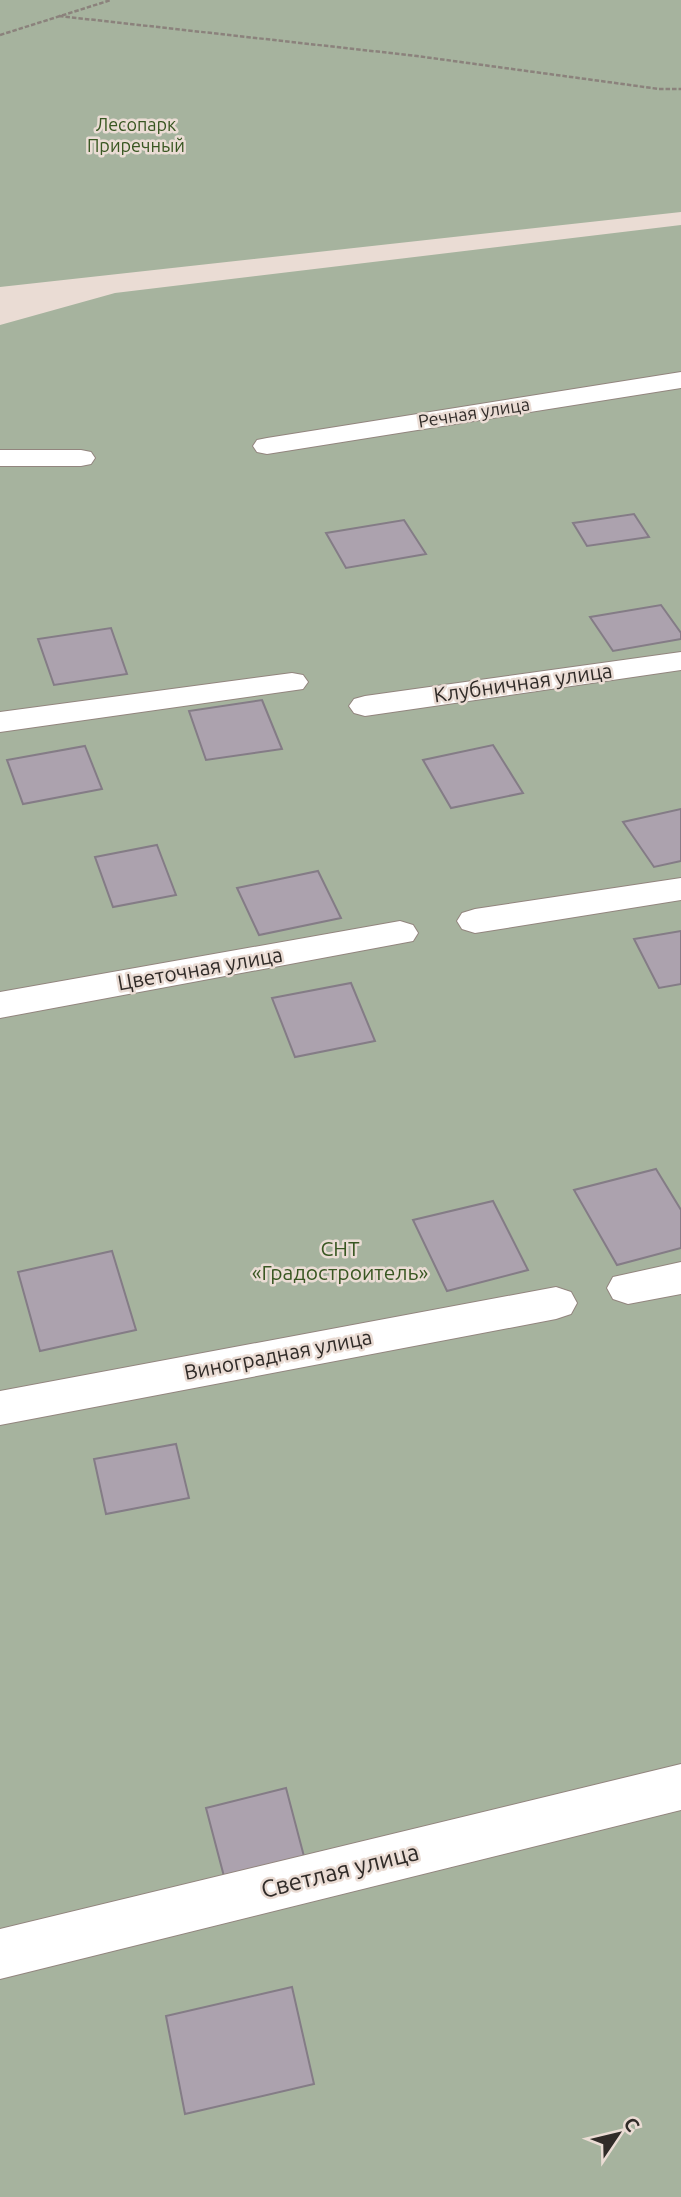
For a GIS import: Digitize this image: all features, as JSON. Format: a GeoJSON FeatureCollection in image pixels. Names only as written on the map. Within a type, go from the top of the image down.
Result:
{"type":"FeatureCollection","features":[{"type":"Feature","properties":{"kind":"street","name":"Речная улица"},"geometry":{"type":"LineString","coordinates":[[267,446],[681,380]]}},
{"type":"Feature","properties":{"kind":"street"},"geometry":{"type":"LineString","coordinates":[[0,458],[81,458]]}},
{"type":"Feature","properties":{"kind":"street","name":"Клубничная улица"},"geometry":{"type":"LineString","coordinates":[[365,706],[681,661]]}},
{"type":"Feature","properties":{"kind":"street"},"geometry":{"type":"LineString","coordinates":[[0,722],[292,682]]}},
{"type":"Feature","properties":{"kind":"street"},"geometry":{"type":"LineString","coordinates":[[475,921],[681,889]]}},
{"type":"Feature","properties":{"kind":"street","name":"Цветочная улица"},"geometry":{"type":"LineString","coordinates":[[0,1005],[400,933]]}},
{"type":"Feature","properties":{"kind":"street"},"geometry":{"type":"LineString","coordinates":[[628,1289],[681,1278]]}},
{"type":"Feature","properties":{"kind":"street","name":"Виноградная улица"},"geometry":{"type":"LineString","coordinates":[[0,1408],[556,1303]]}},
{"type":"Feature","properties":{"kind":"street","name":"Светлая улица"},"geometry":{"type":"LineString","coordinates":[[0,1954],[681,1787]]}},
{"type":"Feature","properties":{"kind":"path"},"geometry":{"type":"LineString","coordinates":[[0,35],[111,0]]}},
{"type":"Feature","properties":{"kind":"path"},"geometry":{"type":"LineString","coordinates":[[59,16],[417,56],[659,89],[681,89]]}},
{"type":"Feature","properties":{"kind":"green space","name":"Лесопарк Приречный"},"geometry":{"type":"Polygon","coordinates":[[[0,0],[681,0],[681,212],[0,287],[0,0]]]}},
{"type":"Feature","properties":{"kind":"green space","name":"СНТ «Градостроитель»"},"geometry":{"type":"Polygon","coordinates":[[[681,225],[681,2197],[0,2197],[0,325],[115,293],[681,225]]]}},
{"type":"Feature","properties":{"kind":"building"},"geometry":{"type":"Polygon","coordinates":[[[634,514],[649,537],[587,546],[573,523],[634,514]]]}},
{"type":"Feature","properties":{"kind":"building"},"geometry":{"type":"Polygon","coordinates":[[[404,520],[426,554],[346,568],[326,533],[404,520]]]}},
{"type":"Feature","properties":{"kind":"building"},"geometry":{"type":"Polygon","coordinates":[[[661,605],[681,633],[681,639],[613,651],[590,617],[661,605]]]}},
{"type":"Feature","properties":{"kind":"building"},"geometry":{"type":"Polygon","coordinates":[[[111,628],[127,674],[54,685],[38,639],[111,628]]]}},
{"type":"Feature","properties":{"kind":"building"},"geometry":{"type":"Polygon","coordinates":[[[262,700],[282,749],[206,760],[189,711],[262,700]]]}},
{"type":"Feature","properties":{"kind":"building"},"geometry":{"type":"Polygon","coordinates":[[[493,745],[523,793],[451,808],[423,760],[493,745]]]}},
{"type":"Feature","properties":{"kind":"building"},"geometry":{"type":"Polygon","coordinates":[[[85,746],[102,789],[23,804],[7,760],[85,746]]]}},
{"type":"Feature","properties":{"kind":"building"},"geometry":{"type":"Polygon","coordinates":[[[681,809],[681,861],[654,867],[623,822],[681,809]]]}},
{"type":"Feature","properties":{"kind":"building"},"geometry":{"type":"Polygon","coordinates":[[[157,845],[176,895],[113,907],[95,857],[157,845]]]}},
{"type":"Feature","properties":{"kind":"building"},"geometry":{"type":"Polygon","coordinates":[[[318,871],[341,918],[259,935],[237,888],[318,871]]]}},
{"type":"Feature","properties":{"kind":"building"},"geometry":{"type":"Polygon","coordinates":[[[681,931],[681,984],[659,988],[634,939],[681,931]]]}},
{"type":"Feature","properties":{"kind":"building"},"geometry":{"type":"Polygon","coordinates":[[[351,983],[375,1041],[295,1057],[272,998],[351,983]]]}},
{"type":"Feature","properties":{"kind":"building"},"geometry":{"type":"Polygon","coordinates":[[[656,1169],[681,1210],[681,1248],[617,1265],[574,1190],[656,1169]]]}},
{"type":"Feature","properties":{"kind":"building"},"geometry":{"type":"Polygon","coordinates":[[[493,1201],[528,1270],[447,1291],[413,1220],[493,1201]]]}},
{"type":"Feature","properties":{"kind":"building"},"geometry":{"type":"Polygon","coordinates":[[[112,1251],[136,1330],[40,1351],[18,1272],[112,1251]]]}},
{"type":"Feature","properties":{"kind":"building"},"geometry":{"type":"Polygon","coordinates":[[[176,1444],[189,1498],[106,1514],[94,1459],[176,1444]]]}},
{"type":"Feature","properties":{"kind":"building"},"geometry":{"type":"Polygon","coordinates":[[[286,1788],[306,1864],[226,1884],[206,1808],[286,1788]]]}},
{"type":"Feature","properties":{"kind":"building"},"geometry":{"type":"Polygon","coordinates":[[[292,1987],[314,2084],[185,2114],[166,2016],[292,1987]]]}}]}
